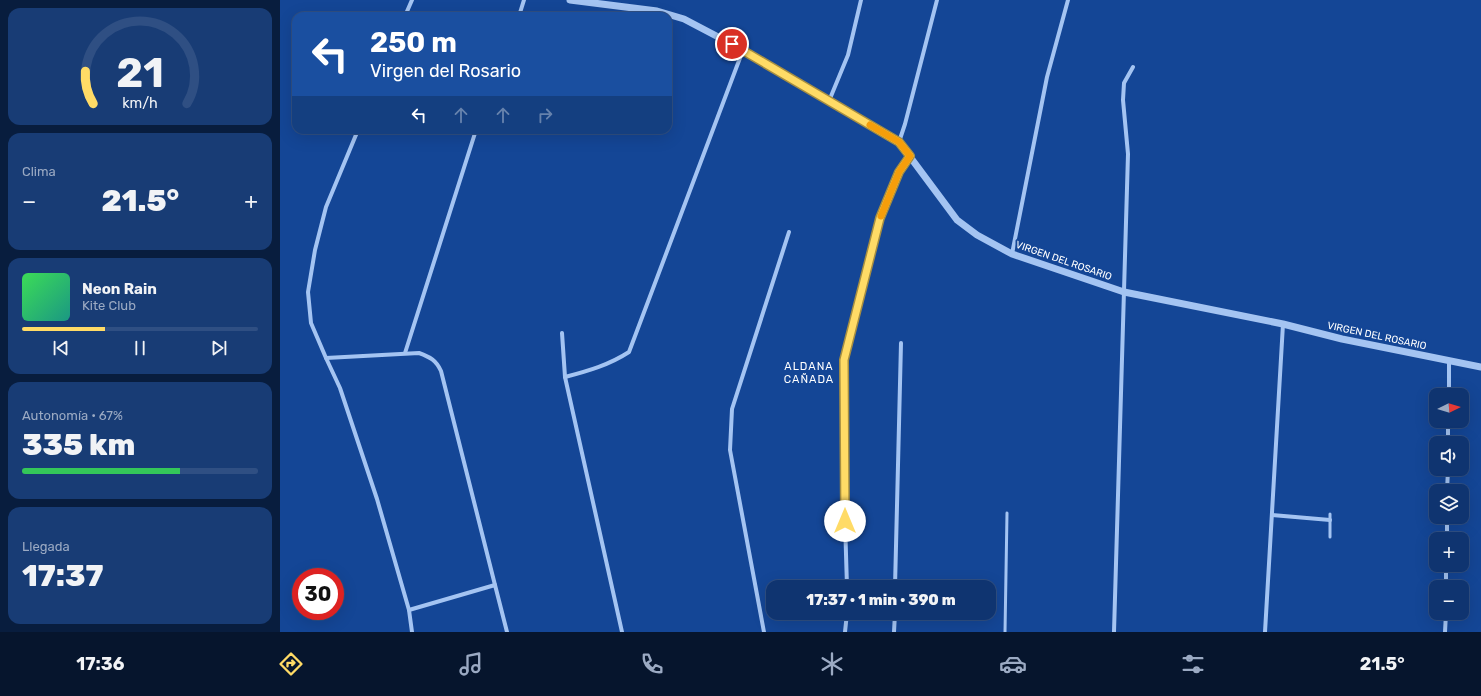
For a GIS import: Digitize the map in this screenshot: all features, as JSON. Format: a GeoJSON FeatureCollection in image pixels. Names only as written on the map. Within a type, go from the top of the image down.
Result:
{"type":"FeatureCollection","features":[{"type":"Feature","properties":{"kind":"street"},"geometry":{"type":"LineString","coordinates":[[407,12],[412,0]]}},
{"type":"Feature","properties":{"kind":"street"},"geometry":{"type":"LineString","coordinates":[[520,12],[524,0]]}},
{"type":"Feature","properties":{"kind":"street","name":"VIRGEN DEL ROSARIO"},"geometry":{"type":"LineString","coordinates":[[570,0],[660,12]]}},
{"type":"Feature","properties":{"kind":"street"},"geometry":{"type":"LineString","coordinates":[[829,101],[848,55],[861,0]]}},
{"type":"Feature","properties":{"kind":"street"},"geometry":{"type":"LineString","coordinates":[[899,142],[937,0]]}},
{"type":"Feature","properties":{"kind":"street"},"geometry":{"type":"LineString","coordinates":[[1012,254],[1047,78],[1068,0]]}},
{"type":"Feature","properties":{"kind":"street","name":"VIRGEN DEL ROSARIO"},"geometry":{"type":"LineString","coordinates":[[672,15],[684,19],[743,50],[899,142],[957,220],[977,235],[1012,254],[1124,292],[1283,324],[1342,339],[1481,367]]}},
{"type":"Feature","properties":{"kind":"street"},"geometry":{"type":"LineString","coordinates":[[565,377],[592,370],[616,361],[629,352],[743,50]]}},
{"type":"Feature","properties":{"kind":"street"},"geometry":{"type":"LineString","coordinates":[[1114,632],[1128,154],[1123,100],[1124,84],[1133,67]]}},
{"type":"Feature","properties":{"kind":"street"},"geometry":{"type":"LineString","coordinates":[[356,134],[326,206],[315,250],[308,292],[311,323],[340,388],[377,499],[409,610],[412,632]]}},
{"type":"Feature","properties":{"kind":"street"},"geometry":{"type":"LineString","coordinates":[[405,354],[475,134]]}},
{"type":"Feature","properties":{"kind":"street"},"geometry":{"type":"LineString","coordinates":[[847,580],[844,360],[880,218],[899,172],[910,156]]}},
{"type":"Feature","properties":{"kind":"street"},"geometry":{"type":"LineString","coordinates":[[764,632],[730,450],[732,409],[789,232]]}},
{"type":"Feature","properties":{"kind":"street"},"geometry":{"type":"LineString","coordinates":[[1265,632],[1283,324]]}},
{"type":"Feature","properties":{"kind":"street"},"geometry":{"type":"LineString","coordinates":[[562,333],[565,377],[622,632]]}},
{"type":"Feature","properties":{"kind":"street"},"geometry":{"type":"LineString","coordinates":[[896,580],[901,343]]}},
{"type":"Feature","properties":{"kind":"street"},"geometry":{"type":"LineString","coordinates":[[326,358],[419,353],[430,357],[437,364],[441,371],[507,632]]}},
{"type":"Feature","properties":{"kind":"street"},"geometry":{"type":"LineString","coordinates":[[1449,360],[1449,388]]}},
{"type":"Feature","properties":{"kind":"street"},"geometry":{"type":"LineString","coordinates":[[1272,515],[1330,520]]}},
{"type":"Feature","properties":{"kind":"street"},"geometry":{"type":"LineString","coordinates":[[409,610],[494,585]]}},
{"type":"Feature","properties":{"kind":"street"},"geometry":{"type":"LineString","coordinates":[[845,632],[846,620]]}},
{"type":"Feature","properties":{"kind":"street"},"geometry":{"type":"LineString","coordinates":[[894,632],[895,620]]}},
{"type":"Feature","properties":{"kind":"street"},"geometry":{"type":"LineString","coordinates":[[1445,632],[1446,620]]}},
{"type":"Feature","properties":{"kind":"lane"},"geometry":{"type":"LineString","coordinates":[[1005,632],[1007,513]]}},
{"type":"Feature","properties":{"kind":"lane"},"geometry":{"type":"LineString","coordinates":[[1330,514],[1330,537]]}},
{"type":"Feature","properties":{"kind":"slow traffic"},"geometry":{"type":"LineString","coordinates":[[870,125],[899,142],[910,156],[899,172],[881,216]]}},
{"type":"Feature","properties":{"kind":"district","name":"ALDANA CAÑADA"},"geometry":{"type":"Point","coordinates":[809,372]}},
{"type":"Feature","properties":{"kind":"route"},"geometry":{"type":"LineString","coordinates":[[732,44],[899,142],[910,156],[899,172],[880,218],[844,360],[845,521]]}}]}
